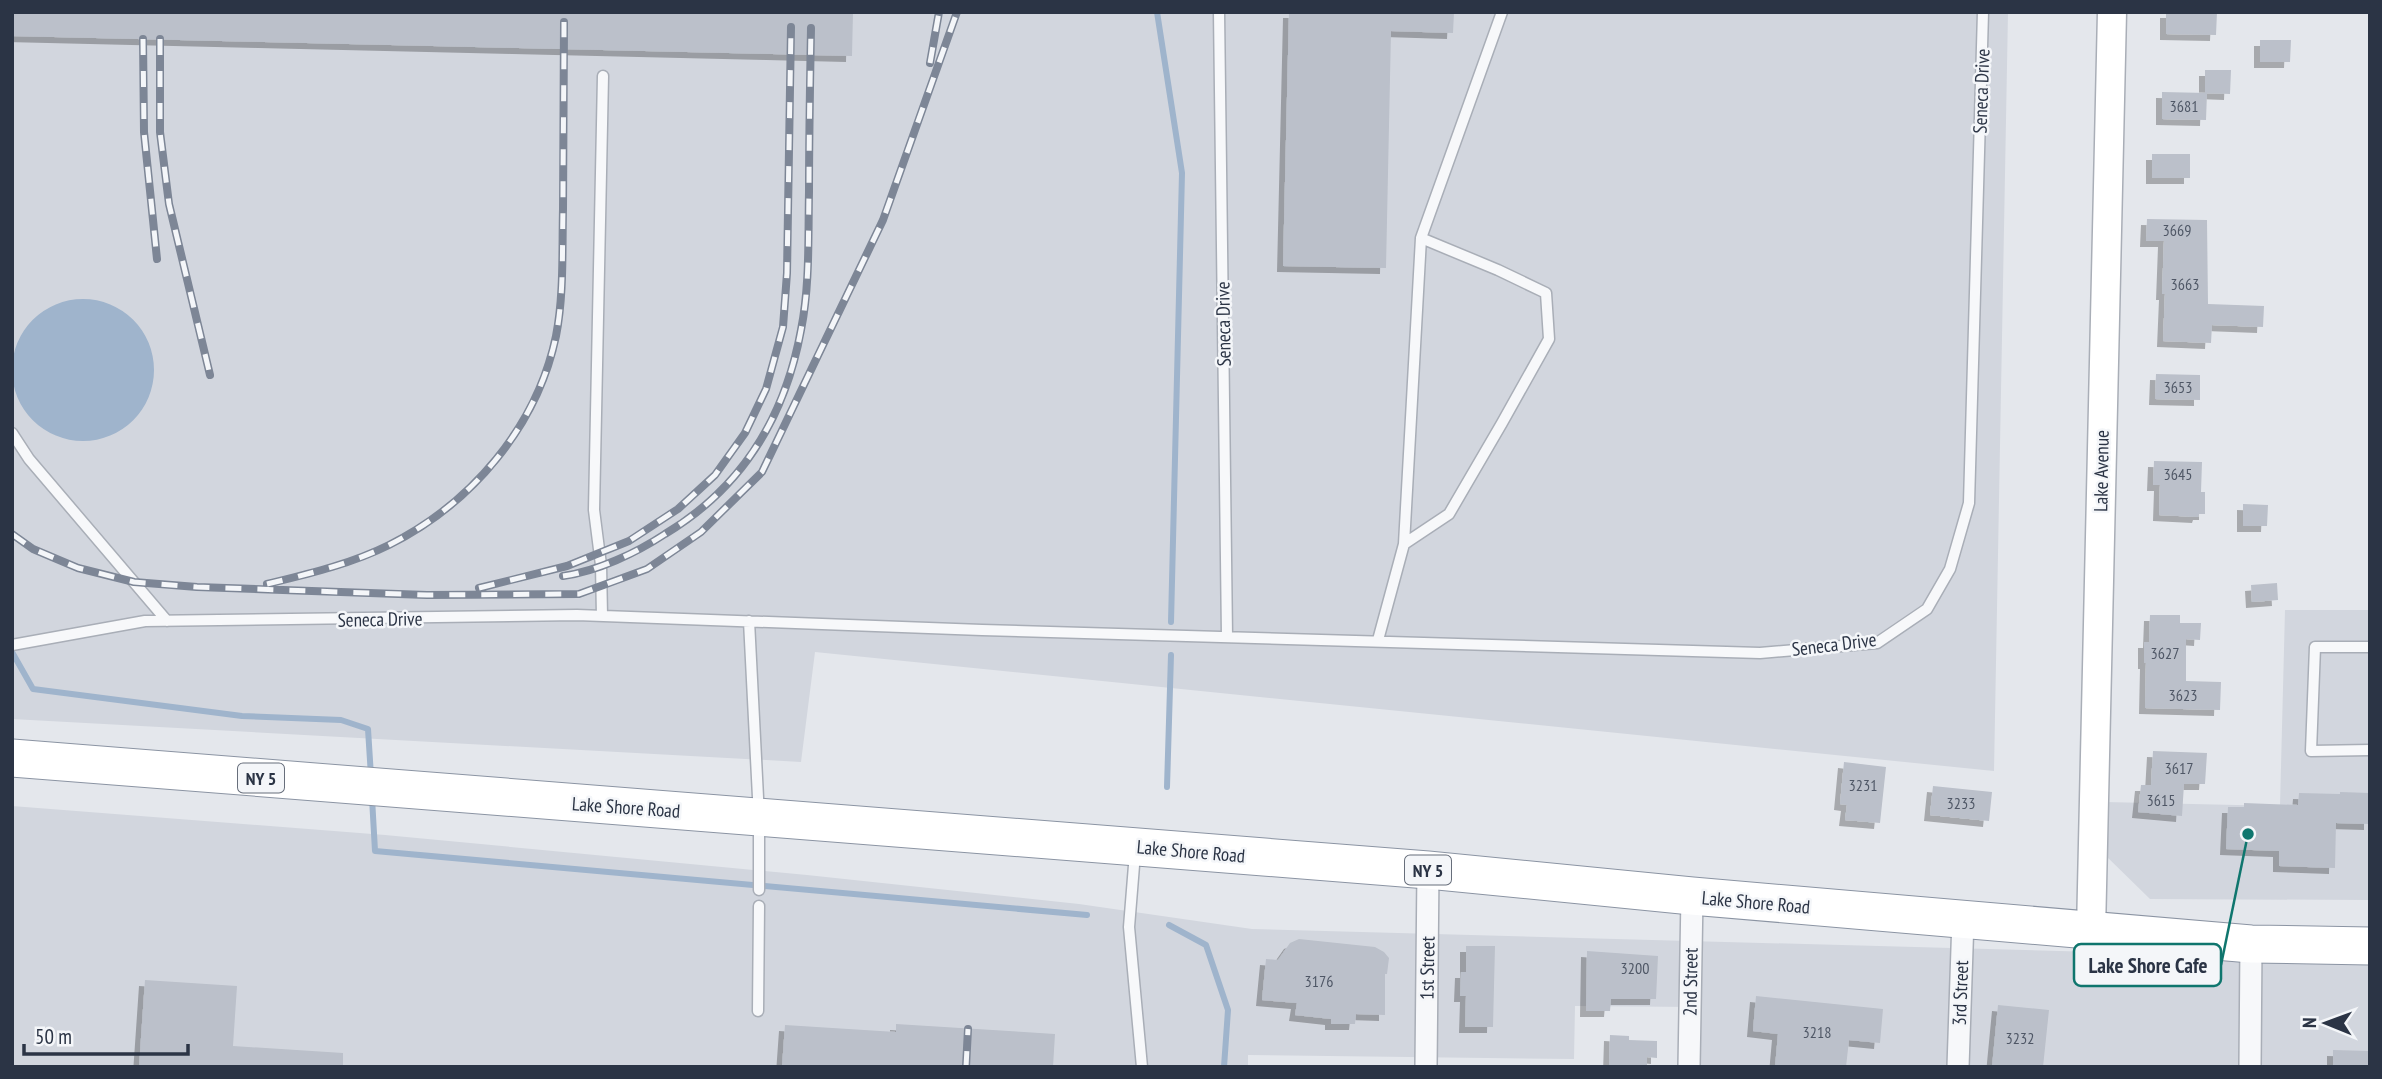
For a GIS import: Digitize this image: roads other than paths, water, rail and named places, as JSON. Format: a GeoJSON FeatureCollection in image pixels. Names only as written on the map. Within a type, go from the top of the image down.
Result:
{"type":"FeatureCollection","features":[{"type":"Feature","properties":{"kind":"highway","name":"Lake Shore Road"},"geometry":{"type":"LineString","coordinates":[[12,758],[1428,870],[1692,897],[2251,944],[2370,946]]}},
{"type":"Feature","properties":{"kind":"street","name":"Lake Avenue"},"geometry":{"type":"LineString","coordinates":[[2091,930],[2112,12]]}},
{"type":"Feature","properties":{"kind":"street","name":"1st Street"},"geometry":{"type":"LineString","coordinates":[[1426,1067],[1428,870]]}},
{"type":"Feature","properties":{"kind":"street","name":"2nd Street"},"geometry":{"type":"LineString","coordinates":[[1689,1067],[1692,897]]}},
{"type":"Feature","properties":{"kind":"street","name":"3rd Street"},"geometry":{"type":"LineString","coordinates":[[1958,1067],[1963,919]]}},
{"type":"Feature","properties":{"kind":"street"},"geometry":{"type":"LineString","coordinates":[[2250,1067],[2251,944]]}},
{"type":"Feature","properties":{"kind":"lane","name":"Seneca Drive"},"geometry":{"type":"LineString","coordinates":[[1219,12],[1227,636]]}},
{"type":"Feature","properties":{"kind":"lane"},"geometry":{"type":"LineString","coordinates":[[1378,640],[1404,544],[1420,238],[1502,12]]}},
{"type":"Feature","properties":{"kind":"lane","name":"Seneca Drive"},"geometry":{"type":"LineString","coordinates":[[12,645],[145,621],[602,616],[1760,653],[1877,643],[1927,609],[1950,569],[1969,503],[1983,12]]}},
{"type":"Feature","properties":{"kind":"lane"},"geometry":{"type":"LineString","coordinates":[[602,616],[601,565],[594,510],[603,76]]}},
{"type":"Feature","properties":{"kind":"lane"},"geometry":{"type":"LineString","coordinates":[[1404,544],[1448,514],[1549,339],[1546,293],[1420,238]]}},
{"type":"Feature","properties":{"kind":"lane"},"geometry":{"type":"LineString","coordinates":[[12,433],[29,459],[167,621]]}},
{"type":"Feature","properties":{"kind":"lane"},"geometry":{"type":"LineString","coordinates":[[749,621],[759,817],[759,890]]}},
{"type":"Feature","properties":{"kind":"lane"},"geometry":{"type":"LineString","coordinates":[[2370,647],[2315,648],[2311,751],[2370,750]]}},
{"type":"Feature","properties":{"kind":"lane"},"geometry":{"type":"LineString","coordinates":[[1135,847],[1129,927],[1142,1067]]}},
{"type":"Feature","properties":{"kind":"lane"},"geometry":{"type":"LineString","coordinates":[[758,1012],[759,906]]}},
{"type":"Feature","properties":{"kind":"water"},"geometry":{"type":"Polygon","coordinates":[[[83,299],[110,305],[133,320],[148,343],[154,370],[148,397],[133,420],[110,435],[83,441],[56,435],[33,420],[18,397],[12,370],[18,343],[33,320],[56,305],[83,299]]]}},
{"type":"Feature","properties":{"kind":"waterway"},"geometry":{"type":"LineString","coordinates":[[1157,12],[1182,173],[1171,622]]}},
{"type":"Feature","properties":{"kind":"waterway"},"geometry":{"type":"LineString","coordinates":[[12,652],[33,689],[242,716],[341,720],[368,729],[371,776]]}},
{"type":"Feature","properties":{"kind":"waterway"},"geometry":{"type":"LineString","coordinates":[[1167,787],[1171,655]]}},
{"type":"Feature","properties":{"kind":"waterway"},"geometry":{"type":"LineString","coordinates":[[372,798],[375,851],[1087,915]]}},
{"type":"Feature","properties":{"kind":"waterway"},"geometry":{"type":"LineString","coordinates":[[1169,925],[1206,945],[1228,1010],[1224,1067]]}},
{"type":"Feature","properties":{"kind":"railway"},"geometry":{"type":"LineString","coordinates":[[930,63],[939,12]]}},
{"type":"Feature","properties":{"kind":"railway"},"geometry":{"type":"LineString","coordinates":[[12,534],[33,549],[78,568],[134,582],[197,587],[427,595],[579,594],[647,569],[701,532],[762,472],[883,220],[957,12]]}},
{"type":"Feature","properties":{"kind":"railway"},"geometry":{"type":"LineString","coordinates":[[267,584],[360,558],[419,528],[473,485],[496,459],[533,401],[547,369],[556,336],[560,305],[564,22]]}},
{"type":"Feature","properties":{"kind":"railway"},"geometry":{"type":"LineString","coordinates":[[479,588],[567,566],[629,541],[678,509],[715,475],[745,433],[766,389],[783,327],[787,273],[791,27]]}},
{"type":"Feature","properties":{"kind":"railway"},"geometry":{"type":"LineString","coordinates":[[563,576],[603,566],[629,554],[692,516],[738,472],[771,421],[794,362],[806,296],[811,28]]}},
{"type":"Feature","properties":{"kind":"railway"},"geometry":{"type":"LineString","coordinates":[[143,39],[144,132],[157,259]]}},
{"type":"Feature","properties":{"kind":"railway"},"geometry":{"type":"LineString","coordinates":[[160,39],[160,132],[169,204],[210,375]]}},
{"type":"Feature","properties":{"kind":"railway"},"geometry":{"type":"LineString","coordinates":[[966,1067],[968,1029]]}},
{"type":"Feature","properties":{"kind":"place","name":"Lake Shore Cafe"},"geometry":{"type":"Point","coordinates":[2248,834]}}]}
